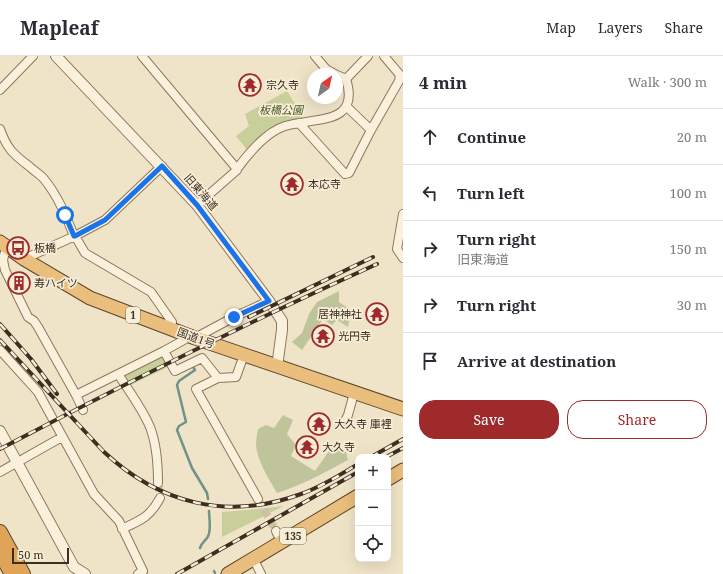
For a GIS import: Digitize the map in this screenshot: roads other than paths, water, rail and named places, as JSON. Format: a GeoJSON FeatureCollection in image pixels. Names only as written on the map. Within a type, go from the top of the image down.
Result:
{"type":"FeatureCollection","features":[{"type":"Feature","properties":{"kind":"highway","name":"国道1号"},"geometry":{"type":"LineString","coordinates":[[3,244],[24,259],[90,298],[193,337],[403,409]]}},
{"type":"Feature","properties":{"kind":"highway"},"geometry":{"type":"LineString","coordinates":[[391,477],[403,470]]}},
{"type":"Feature","properties":{"kind":"highway","name":"135"},"geometry":{"type":"LineString","coordinates":[[228,574],[254,560],[279,537],[355,498]]}},
{"type":"Feature","properties":{"kind":"highway"},"geometry":{"type":"LineString","coordinates":[[0,532],[23,574]]}},
{"type":"Feature","properties":{"kind":"highway"},"geometry":{"type":"LineString","coordinates":[[0,553],[12,574]]}},
{"type":"Feature","properties":{"kind":"street"},"geometry":{"type":"LineString","coordinates":[[0,90],[33,56]]}},
{"type":"Feature","properties":{"kind":"street","name":"旧東海道"},"geometry":{"type":"LineString","coordinates":[[56,56],[162,166],[197,205],[269,301],[282,321],[277,366]]}},
{"type":"Feature","properties":{"kind":"street"},"geometry":{"type":"LineString","coordinates":[[142,56],[237,169]]}},
{"type":"Feature","properties":{"kind":"street"},"geometry":{"type":"LineString","coordinates":[[315,56],[325,68]]}},
{"type":"Feature","properties":{"kind":"street"},"geometry":{"type":"LineString","coordinates":[[346,79],[368,56]]}},
{"type":"Feature","properties":{"kind":"street"},"geometry":{"type":"LineString","coordinates":[[299,123],[345,174],[349,173],[371,130],[399,81],[400,75],[384,56]]}},
{"type":"Feature","properties":{"kind":"street"},"geometry":{"type":"LineString","coordinates":[[197,205],[237,170],[247,155],[272,132],[284,126],[338,115],[347,107],[350,96],[346,79]]}},
{"type":"Feature","properties":{"kind":"street"},"geometry":{"type":"LineString","coordinates":[[347,107],[371,130]]}},
{"type":"Feature","properties":{"kind":"street"},"geometry":{"type":"LineString","coordinates":[[0,129],[9,150],[43,177],[61,205],[74,236],[85,253],[151,292],[172,322],[171,329]]}},
{"type":"Feature","properties":{"kind":"street"},"geometry":{"type":"LineString","coordinates":[[24,259],[105,220],[162,166]]}},
{"type":"Feature","properties":{"kind":"street"},"geometry":{"type":"LineString","coordinates":[[403,214],[397,249],[403,258]]}},
{"type":"Feature","properties":{"kind":"street"},"geometry":{"type":"LineString","coordinates":[[3,244],[2,260],[8,277],[28,317],[34,321],[83,410]]}},
{"type":"Feature","properties":{"kind":"street"},"geometry":{"type":"LineString","coordinates":[[76,395],[269,301]]}},
{"type":"Feature","properties":{"kind":"street"},"geometry":{"type":"LineString","coordinates":[[0,350],[38,392],[94,494],[119,521],[143,571],[138,574]]}},
{"type":"Feature","properties":{"kind":"street"},"geometry":{"type":"LineString","coordinates":[[164,351],[175,371],[202,358],[218,378]]}},
{"type":"Feature","properties":{"kind":"street"},"geometry":{"type":"LineString","coordinates":[[244,355],[236,376],[218,378],[196,389],[258,499]]}},
{"type":"Feature","properties":{"kind":"street"},"geometry":{"type":"LineString","coordinates":[[118,374],[140,407],[150,428],[158,459],[158,483]]}},
{"type":"Feature","properties":{"kind":"street"},"geometry":{"type":"LineString","coordinates":[[346,421],[354,393]]}},
{"type":"Feature","properties":{"kind":"street"},"geometry":{"type":"LineString","coordinates":[[0,431],[74,568],[85,574]]}},
{"type":"Feature","properties":{"kind":"street"},"geometry":{"type":"LineString","coordinates":[[0,472],[62,437]]}},
{"type":"Feature","properties":{"kind":"street"},"geometry":{"type":"LineString","coordinates":[[122,529],[145,517],[154,509],[160,498]]}},
{"type":"Feature","properties":{"kind":"street"},"geometry":{"type":"LineString","coordinates":[[254,560],[261,574]]}},
{"type":"Feature","properties":{"kind":"waterway"},"geometry":{"type":"LineString","coordinates":[[193,367],[195,370],[179,381],[177,385],[186,422],[179,426],[177,430],[192,468],[207,493],[208,499]]}},
{"type":"Feature","properties":{"kind":"waterway"},"geometry":{"type":"LineString","coordinates":[[200,548],[202,543],[209,535],[209,511]]}},
{"type":"Feature","properties":{"kind":"tunnel"},"geometry":{"type":"LineString","coordinates":[[158,483],[160,498]]}},
{"type":"Feature","properties":{"kind":"tunnel"},"geometry":{"type":"LineString","coordinates":[[258,499],[276,531]]}},
{"type":"Feature","properties":{"kind":"railway"},"geometry":{"type":"LineString","coordinates":[[249,317],[373,257]]}},
{"type":"Feature","properties":{"kind":"railway"},"geometry":{"type":"LineString","coordinates":[[0,449],[187,354],[377,264]]}},
{"type":"Feature","properties":{"kind":"railway"},"geometry":{"type":"LineString","coordinates":[[0,324],[31,359],[57,394]]}},
{"type":"Feature","properties":{"kind":"railway"},"geometry":{"type":"LineString","coordinates":[[0,340],[104,452],[126,470],[148,484],[172,495],[196,503],[221,506],[247,506],[274,502],[316,488],[355,466]]}},
{"type":"Feature","properties":{"kind":"railway"},"geometry":{"type":"LineString","coordinates":[[376,454],[403,439]]}},
{"type":"Feature","properties":{"kind":"railway"},"geometry":{"type":"LineString","coordinates":[[391,454],[403,448]]}},
{"type":"Feature","properties":{"kind":"railway"},"geometry":{"type":"LineString","coordinates":[[177,574],[355,474]]}},
{"type":"Feature","properties":{"kind":"place","name":"宗久寺"},"geometry":{"type":"Point","coordinates":[250,85]}},
{"type":"Feature","properties":{"kind":"place","name":"本応寺"},"geometry":{"type":"Point","coordinates":[292,184]}},
{"type":"Feature","properties":{"kind":"place","name":"板橋"},"geometry":{"type":"Point","coordinates":[18,248]}},
{"type":"Feature","properties":{"kind":"place","name":"寿ハイツ"},"geometry":{"type":"Point","coordinates":[19,283]}},
{"type":"Feature","properties":{"kind":"place","name":"居神神社"},"geometry":{"type":"Point","coordinates":[377,314]}},
{"type":"Feature","properties":{"kind":"place","name":"光円寺"},"geometry":{"type":"Point","coordinates":[323,336]}},
{"type":"Feature","properties":{"kind":"place","name":"大久寺 庫裡"},"geometry":{"type":"Point","coordinates":[319,424]}},
{"type":"Feature","properties":{"kind":"place","name":"大久寺"},"geometry":{"type":"Point","coordinates":[307,447]}},
{"type":"Feature","properties":{"kind":"park label","name":"板橋公園"},"geometry":{"type":"Point","coordinates":[281,110]}}]}
